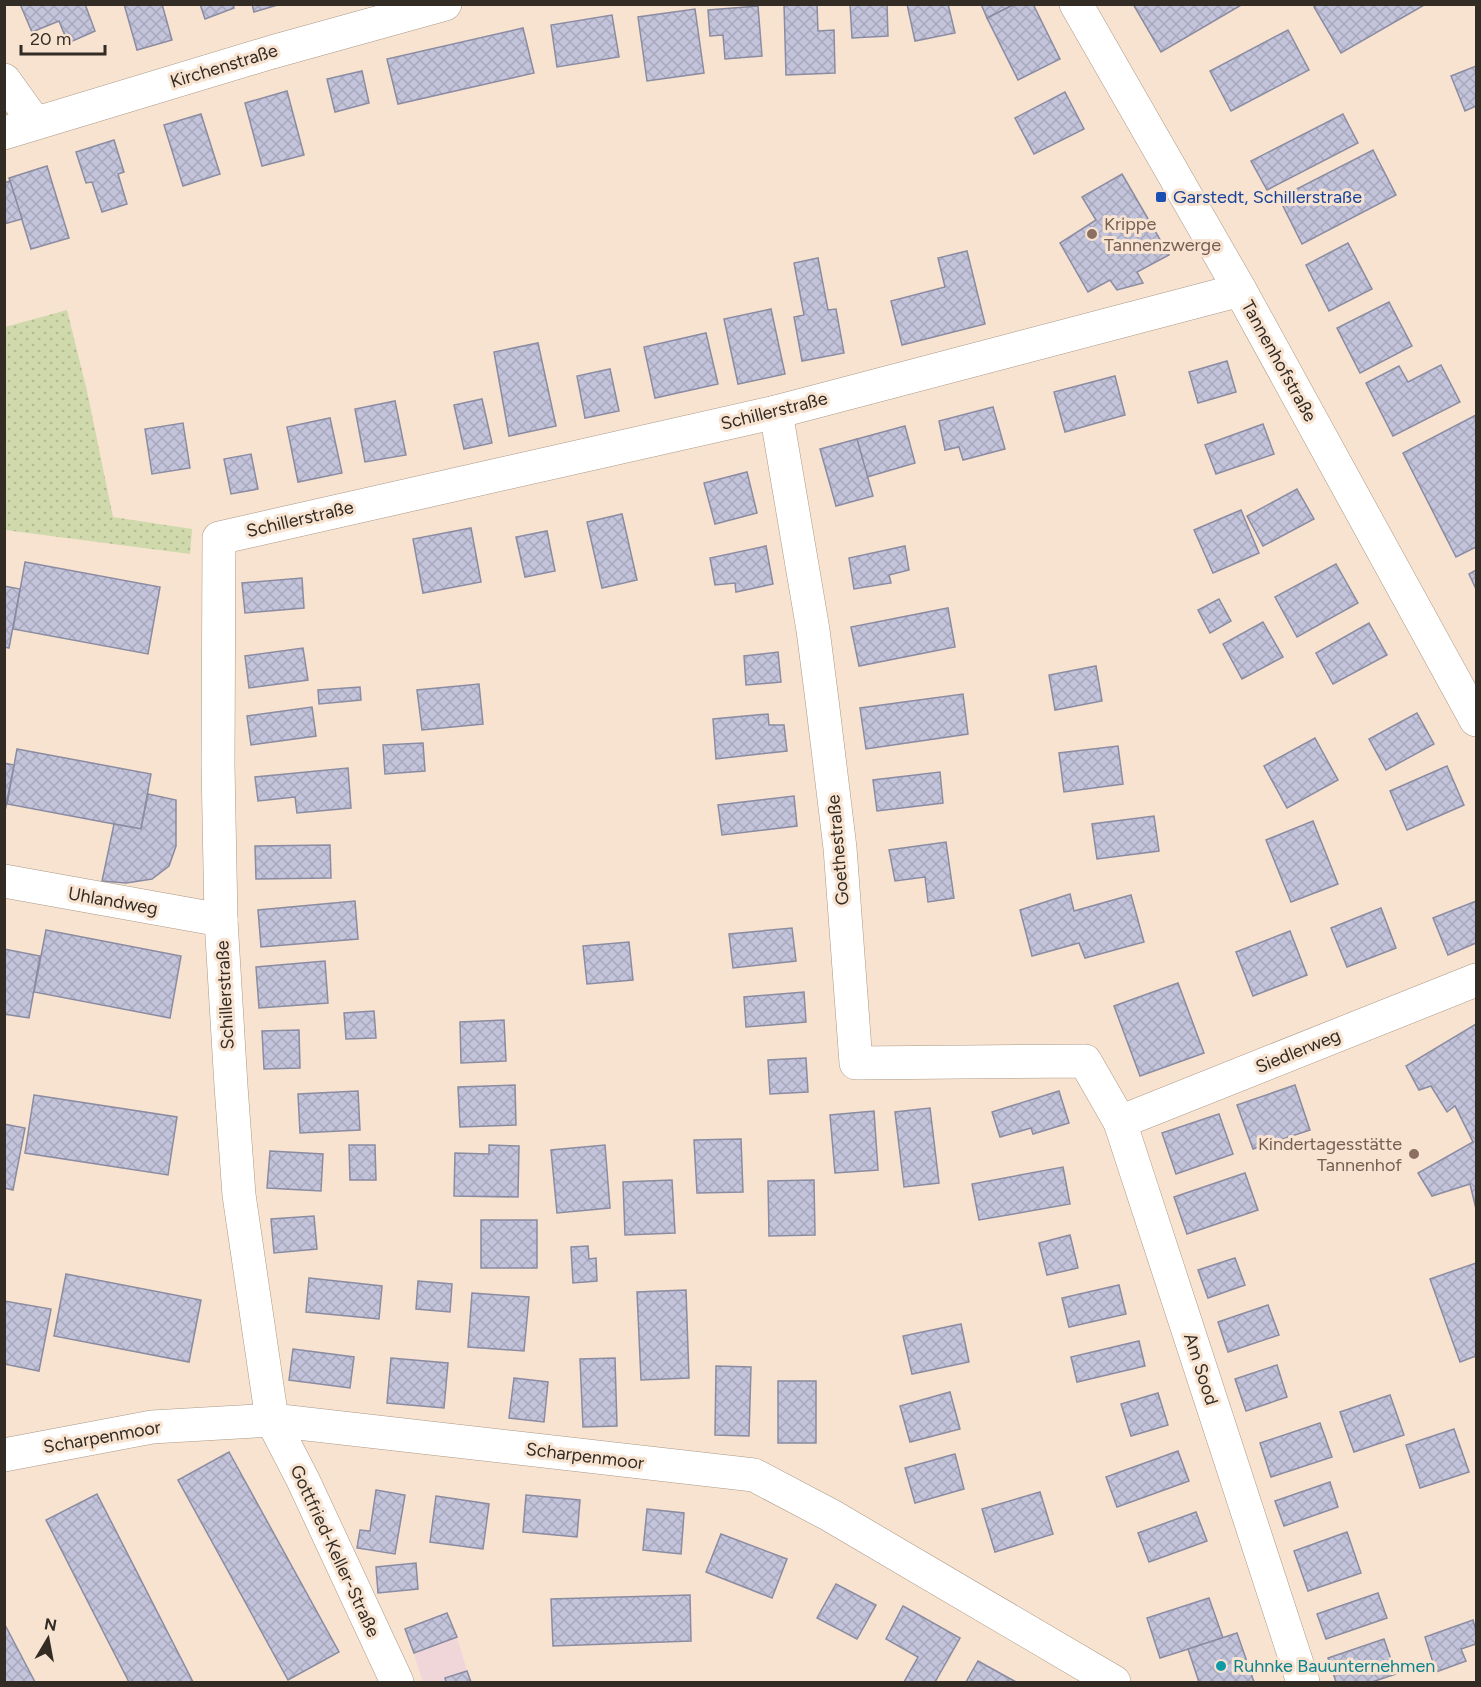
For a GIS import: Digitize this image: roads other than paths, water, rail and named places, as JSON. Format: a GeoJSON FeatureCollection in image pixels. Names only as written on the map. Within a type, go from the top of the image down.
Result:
{"type":"FeatureCollection","features":[{"type":"Feature","properties":{"kind":"street","name":"Kirchenstraße"},"geometry":{"type":"LineString","coordinates":[[4,133],[272,52],[445,4]]}},
{"type":"Feature","properties":{"kind":"street","name":"Tannenhofstraße"},"geometry":{"type":"LineString","coordinates":[[1076,4],[1240,291],[1476,720]]}},
{"type":"Feature","properties":{"kind":"street"},"geometry":{"type":"LineString","coordinates":[[4,80],[35,123]]}},
{"type":"Feature","properties":{"kind":"street","name":"Schillerstraße"},"geometry":{"type":"LineString","coordinates":[[272,1420],[239,1195],[221,920],[218,765],[219,538],[776,412],[1240,291]]}},
{"type":"Feature","properties":{"kind":"street","name":"Goethestraße"},"geometry":{"type":"LineString","coordinates":[[776,412],[813,630],[829,754],[840,848],[856,1063],[1085,1061]]}},
{"type":"Feature","properties":{"kind":"street","name":"Uhlandweg"},"geometry":{"type":"LineString","coordinates":[[4,881],[221,920]]}},
{"type":"Feature","properties":{"kind":"street","name":"Siedlerweg"},"geometry":{"type":"LineString","coordinates":[[1120,1122],[1476,981]]}},
{"type":"Feature","properties":{"kind":"street","name":"Am Sood"},"geometry":{"type":"LineString","coordinates":[[1085,1061],[1120,1122],[1303,1683]]}},
{"type":"Feature","properties":{"kind":"street","name":"Scharpenmoor"},"geometry":{"type":"LineString","coordinates":[[4,1455],[152,1427],[272,1420],[754,1475],[830,1515],[1114,1683]]}},
{"type":"Feature","properties":{"kind":"street","name":"Gottfried-Keller-Straße"},"geometry":{"type":"LineString","coordinates":[[272,1420],[303,1480],[397,1683]]}},
{"type":"Feature","properties":{"kind":"place","name":"Garstedt, Schillerstraße"},"geometry":{"type":"Point","coordinates":[1161,197]}},
{"type":"Feature","properties":{"kind":"place","name":"Krippe Tannenzwerge"},"geometry":{"type":"Point","coordinates":[1092,234]}},
{"type":"Feature","properties":{"kind":"place","name":"Kindertagesstätte Tannenhof"},"geometry":{"type":"Point","coordinates":[1414,1154]}},
{"type":"Feature","properties":{"kind":"place","name":"Ruhnke Bauunternehmen"},"geometry":{"type":"Point","coordinates":[1221,1666]}}]}
